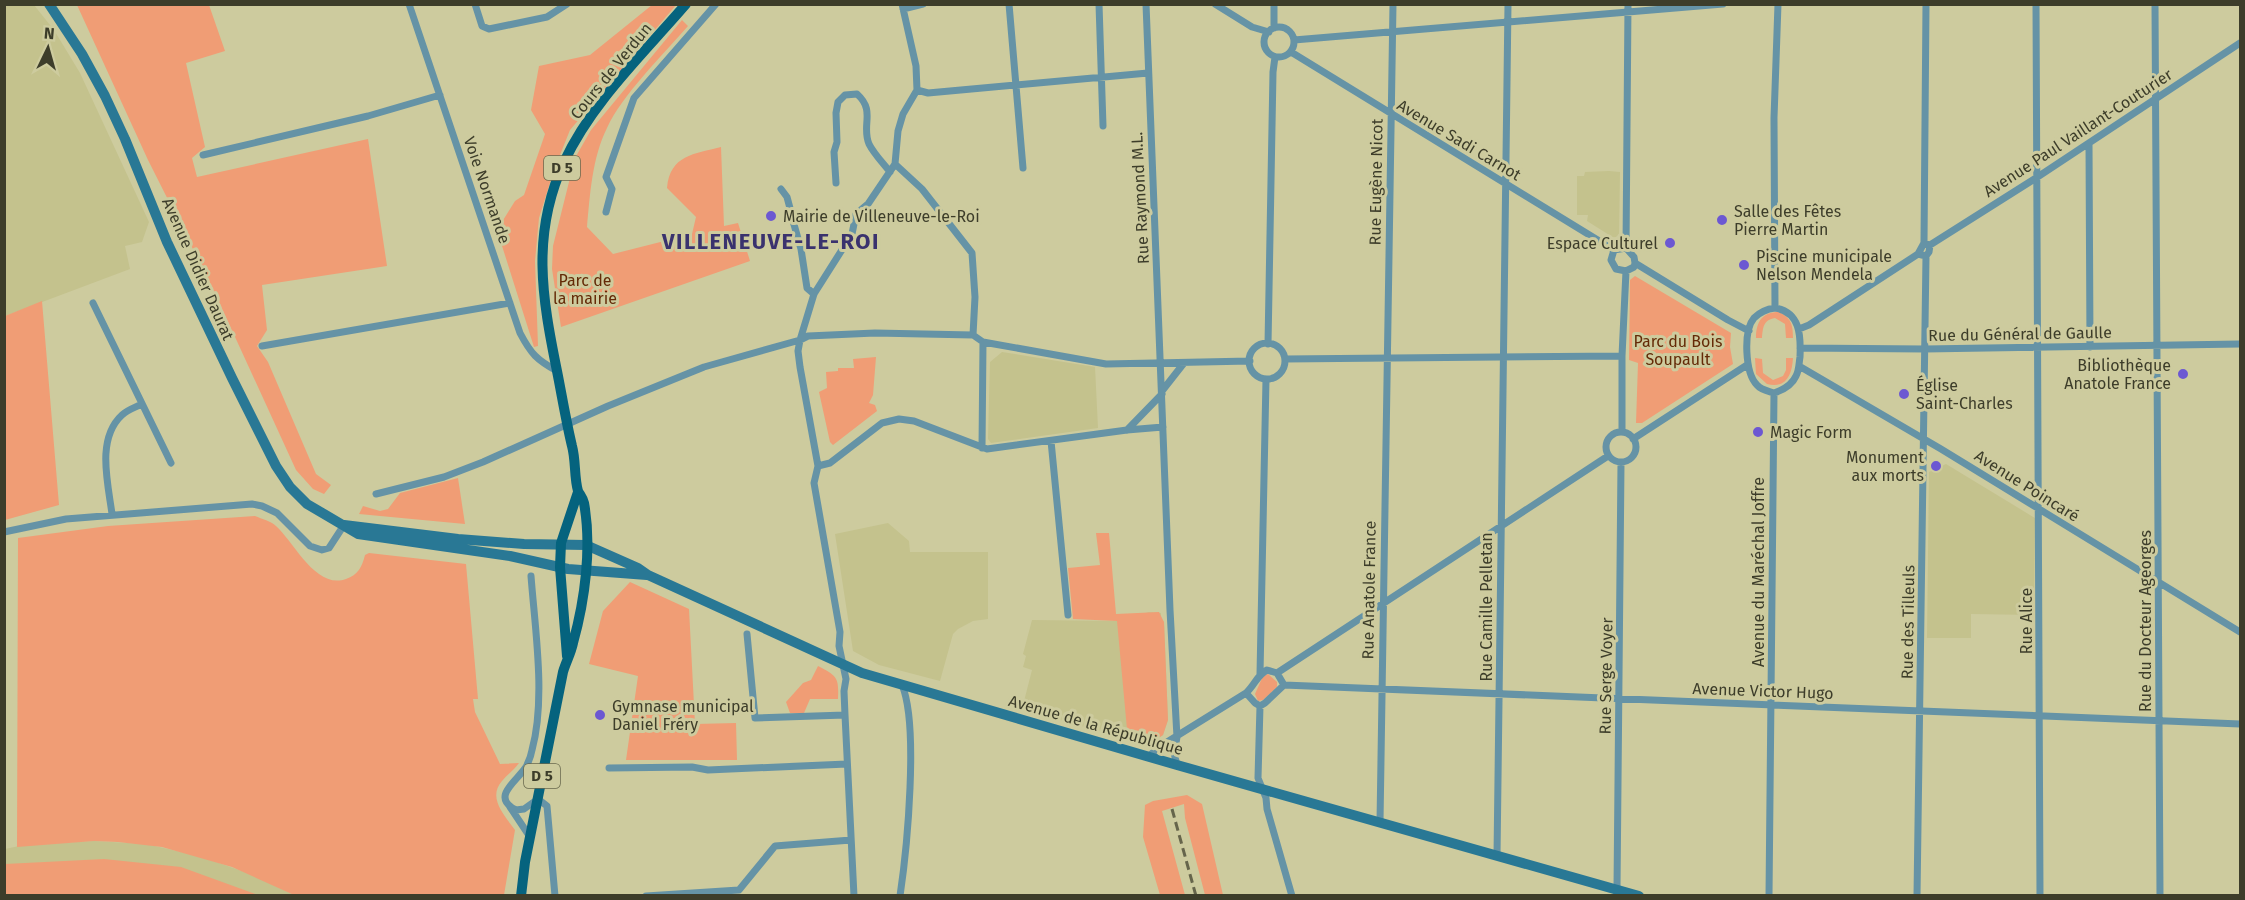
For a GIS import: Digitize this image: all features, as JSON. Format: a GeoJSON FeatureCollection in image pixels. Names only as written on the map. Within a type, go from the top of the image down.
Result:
{"type":"FeatureCollection","features":[{"type":"Feature","properties":{"kind":"main road","name":"Avenue Didier Daurat"},"geometry":{"type":"LineString","coordinates":[[49,4],[82,54],[105,96],[167,242],[276,466],[290,487],[307,504],[359,534],[510,556],[560,567],[648,575]]}},
{"type":"Feature","properties":{"kind":"main road","name":"Cours de Verdun"},"geometry":{"type":"LineString","coordinates":[[557,371],[546,318],[542,276],[546,224],[556,184],[564,163],[585,124],[607,95],[686,4]]}},
{"type":"Feature","properties":{"kind":"main road","name":"D 5"},"geometry":{"type":"LineString","coordinates":[[557,371],[574,455],[578,492],[561,543],[560,567],[567,657]]}},
{"type":"Feature","properties":{"kind":"main road","name":"D 5"},"geometry":{"type":"LineString","coordinates":[[520,896],[567,657],[573,643],[585,570],[584,502],[578,492]]}},
{"type":"Feature","properties":{"kind":"main road","name":"Avenue Didier Daurat"},"geometry":{"type":"LineString","coordinates":[[344,525],[458,539],[524,544],[561,543]]}},
{"type":"Feature","properties":{"kind":"main road","name":"Avenue de la République"},"geometry":{"type":"LineString","coordinates":[[561,543],[586,545],[862,672],[1177,765],[1639,896]]}},
{"type":"Feature","properties":{"kind":"street"},"geometry":{"type":"LineString","coordinates":[[475,4],[482,26],[489,29],[547,17],[567,4]]}},
{"type":"Feature","properties":{"kind":"street"},"geometry":{"type":"LineString","coordinates":[[606,212],[612,189],[606,177],[634,98],[716,4]]}},
{"type":"Feature","properties":{"kind":"street"},"geometry":{"type":"LineString","coordinates":[[854,896],[844,691],[846,679],[814,483],[818,466],[798,351],[814,294],[852,234],[856,214],[868,204],[895,164],[898,131],[903,114],[917,90],[916,66],[903,7],[923,4]]}},
{"type":"Feature","properties":{"kind":"street"},"geometry":{"type":"LineString","coordinates":[[1009,4],[1023,168]]}},
{"type":"Feature","properties":{"kind":"street"},"geometry":{"type":"LineString","coordinates":[[1099,4],[1103,126]]}},
{"type":"Feature","properties":{"kind":"street","name":"Rue Raymond M.L."},"geometry":{"type":"LineString","coordinates":[[1146,4],[1177,737],[1174,753],[1177,765]]}},
{"type":"Feature","properties":{"kind":"street"},"geometry":{"type":"LineString","coordinates":[[1215,4],[1252,27],[1271,30],[1287,29],[1294,40],[1292,52],[1285,56],[1275,57]]}},
{"type":"Feature","properties":{"kind":"street"},"geometry":{"type":"LineString","coordinates":[[1274,4],[1271,30],[1265,40],[1266,48],[1275,57]]}},
{"type":"Feature","properties":{"kind":"street","name":"Rue Eugène Nicot"},"geometry":{"type":"LineString","coordinates":[[1387,359],[1393,4]]}},
{"type":"Feature","properties":{"kind":"street","name":"Rue Camille Pelletan"},"geometry":{"type":"LineString","coordinates":[[1497,856],[1508,4]]}},
{"type":"Feature","properties":{"kind":"street"},"geometry":{"type":"LineString","coordinates":[[1626,248],[1614,250],[1611,260],[1613,265],[1621,271],[1634,267],[1635,263],[1634,257],[1626,248],[1628,4]]}},
{"type":"Feature","properties":{"kind":"street"},"geometry":{"type":"LineString","coordinates":[[1294,40],[1628,14],[1723,4]]}},
{"type":"Feature","properties":{"kind":"street"},"geometry":{"type":"LineString","coordinates":[[1775,308],[1774,130],[1778,4]]}},
{"type":"Feature","properties":{"kind":"street"},"geometry":{"type":"LineString","coordinates":[[1799,329],[1922,255],[1927,244],[1926,4]]}},
{"type":"Feature","properties":{"kind":"street","name":"Rue Alice"},"geometry":{"type":"LineString","coordinates":[[2036,4],[2040,896]]}},
{"type":"Feature","properties":{"kind":"street","name":"Rue du Docteur Ageorges"},"geometry":{"type":"LineString","coordinates":[[2155,4],[2155,346],[2160,896]]}},
{"type":"Feature","properties":{"kind":"street","name":"Voie Normande"},"geometry":{"type":"LineString","coordinates":[[412,5],[520,333],[530,352],[557,371]]}},
{"type":"Feature","properties":{"kind":"street","name":"Avenue Paul Vaillant-Couturier"},"geometry":{"type":"LineString","coordinates":[[1927,244],[2036,178],[2241,43]]}},
{"type":"Feature","properties":{"kind":"street","name":"Avenue Sadi Carnot"},"geometry":{"type":"LineString","coordinates":[[1292,52],[1614,250]]}},
{"type":"Feature","properties":{"kind":"street"},"geometry":{"type":"LineString","coordinates":[[1268,344],[1275,57]]}},
{"type":"Feature","properties":{"kind":"street"},"geometry":{"type":"LineString","coordinates":[[917,90],[928,93],[1148,74]]}},
{"type":"Feature","properties":{"kind":"street"},"geometry":{"type":"LineString","coordinates":[[203,155],[368,116],[440,94]]}},
{"type":"Feature","properties":{"kind":"street"},"geometry":{"type":"LineString","coordinates":[[836,183],[834,152],[837,142],[836,113],[838,102],[845,95],[857,94],[864,100],[868,112],[869,145],[890,172]]}},
{"type":"Feature","properties":{"kind":"street"},"geometry":{"type":"LineString","coordinates":[[2089,144],[2090,347]]}},
{"type":"Feature","properties":{"kind":"street"},"geometry":{"type":"LineString","coordinates":[[895,164],[922,189],[972,253],[975,297],[973,335]]}},
{"type":"Feature","properties":{"kind":"street"},"geometry":{"type":"LineString","coordinates":[[781,189],[787,197],[791,212]]}},
{"type":"Feature","properties":{"kind":"street"},"geometry":{"type":"LineString","coordinates":[[793,221],[801,249],[807,288],[814,294]]}},
{"type":"Feature","properties":{"kind":"street","name":"Rue des Tilleuls"},"geometry":{"type":"LineString","coordinates":[[1917,896],[1925,350],[1922,255]]}},
{"type":"Feature","properties":{"kind":"street"},"geometry":{"type":"LineString","coordinates":[[1635,263],[1728,320],[1749,330]]}},
{"type":"Feature","properties":{"kind":"street"},"geometry":{"type":"LineString","coordinates":[[1622,432],[1622,356],[1626,271]]}},
{"type":"Feature","properties":{"kind":"street"},"geometry":{"type":"LineString","coordinates":[[93,303],[171,463]]}},
{"type":"Feature","properties":{"kind":"street"},"geometry":{"type":"LineString","coordinates":[[262,346],[510,303]]}},
{"type":"Feature","properties":{"kind":"street"},"geometry":{"type":"LineString","coordinates":[[1782,309],[1792,315],[1799,329],[1799,366],[1797,375],[1791,383],[1784,390],[1774,393],[1757,385],[1747,365],[1749,330],[1754,318],[1764,310],[1782,309]]}},
{"type":"Feature","properties":{"kind":"street"},"geometry":{"type":"LineString","coordinates":[[375,494],[444,477],[704,367],[808,336],[875,333],[973,335],[983,342],[1106,364],[1250,361]]}},
{"type":"Feature","properties":{"kind":"street"},"geometry":{"type":"LineString","coordinates":[[982,448],[983,342]]}},
{"type":"Feature","properties":{"kind":"street"},"geometry":{"type":"LineString","coordinates":[[1262,344],[1268,344],[1281,350],[1285,359],[1280,374],[1266,379],[1256,375],[1250,361],[1254,350],[1262,344]]}},
{"type":"Feature","properties":{"kind":"street","name":"Rue du Général de Gaulle"},"geometry":{"type":"LineString","coordinates":[[1800,348],[1925,350],[2241,344]]}},
{"type":"Feature","properties":{"kind":"street"},"geometry":{"type":"LineString","coordinates":[[1285,359],[1622,356]]}},
{"type":"Feature","properties":{"kind":"street","name":"Rue Anatole France"},"geometry":{"type":"LineString","coordinates":[[1380,822],[1380,689],[1387,359]]}},
{"type":"Feature","properties":{"kind":"street"},"geometry":{"type":"LineString","coordinates":[[1127,430],[1162,393],[1184,363]]}},
{"type":"Feature","properties":{"kind":"street"},"geometry":{"type":"LineString","coordinates":[[1634,439],[1747,365]]}},
{"type":"Feature","properties":{"kind":"street","name":"Avenue Poincaré"},"geometry":{"type":"LineString","coordinates":[[1799,366],[1924,439],[2241,632]]}},
{"type":"Feature","properties":{"kind":"street"},"geometry":{"type":"LineString","coordinates":[[1149,756],[1159,747],[1246,693],[1253,687],[1260,674],[1266,379]]}},
{"type":"Feature","properties":{"kind":"street","name":"Avenue du Maréchal Joffre"},"geometry":{"type":"LineString","coordinates":[[1769,896],[1774,393]]}},
{"type":"Feature","properties":{"kind":"street"},"geometry":{"type":"LineString","coordinates":[[112,514],[106,461],[109,436],[114,424],[124,413],[142,404]]}},
{"type":"Feature","properties":{"kind":"street"},"geometry":{"type":"LineString","coordinates":[[818,466],[830,463],[882,423],[899,419],[914,421],[982,448],[995,449],[1163,427]]}},
{"type":"Feature","properties":{"kind":"street"},"geometry":{"type":"LineString","coordinates":[[1622,432],[1634,439],[1636,447],[1629,460],[1621,463],[1608,456],[1606,448],[1608,440],[1614,434],[1622,432]]}},
{"type":"Feature","properties":{"kind":"street"},"geometry":{"type":"LineString","coordinates":[[1051,441],[1068,615]]}},
{"type":"Feature","properties":{"kind":"street"},"geometry":{"type":"LineString","coordinates":[[1277,673],[1608,456]]}},
{"type":"Feature","properties":{"kind":"street","name":"Rue Serge Voyer"},"geometry":{"type":"LineString","coordinates":[[1617,889],[1621,463]]}},
{"type":"Feature","properties":{"kind":"street"},"geometry":{"type":"LineString","coordinates":[[4,532],[66,519],[252,504],[262,506],[284,519],[310,546],[322,550],[329,548],[344,525]]}},
{"type":"Feature","properties":{"kind":"street"},"geometry":{"type":"LineString","coordinates":[[530,837],[510,807],[505,794],[506,789],[526,766],[532,751],[539,711],[531,576]]}},
{"type":"Feature","properties":{"kind":"street"},"geometry":{"type":"LineString","coordinates":[[747,634],[755,718],[845,715]]}},
{"type":"Feature","properties":{"kind":"street"},"geometry":{"type":"LineString","coordinates":[[1260,674],[1268,670],[1277,673],[1284,685],[1260,706]]}},
{"type":"Feature","properties":{"kind":"street"},"geometry":{"type":"LineString","coordinates":[[900,896],[906,841],[909,743],[907,697],[902,685]]}},
{"type":"Feature","properties":{"kind":"street","name":"Avenue Victor Hugo"},"geometry":{"type":"LineString","coordinates":[[1284,685],[2241,724]]}},
{"type":"Feature","properties":{"kind":"street"},"geometry":{"type":"LineString","coordinates":[[1246,693],[1260,706]]}},
{"type":"Feature","properties":{"kind":"street"},"geometry":{"type":"LineString","coordinates":[[1260,706],[1257,774],[1292,896]]}},
{"type":"Feature","properties":{"kind":"street"},"geometry":{"type":"LineString","coordinates":[[609,768],[692,767],[708,770],[847,764]]}},
{"type":"Feature","properties":{"kind":"street"},"geometry":{"type":"LineString","coordinates":[[510,807],[516,810],[522,809],[538,799],[548,806],[555,896]]}},
{"type":"Feature","properties":{"kind":"street"},"geometry":{"type":"LineString","coordinates":[[646,896],[739,893],[776,846],[851,840]]}},
{"type":"Feature","properties":{"kind":"shaded area"},"geometry":{"type":"Polygon","coordinates":[[[5,4],[34,5],[54,30],[80,73],[149,222],[142,242],[125,246],[130,269],[5,316],[5,4]]]}},
{"type":"Feature","properties":{"kind":"shaded area"},"geometry":{"type":"Polygon","coordinates":[[[1585,172],[1620,172],[1619,235],[1614,238],[1587,221],[1588,215],[1577,215],[1577,176],[1584,176],[1585,172]]]}},
{"type":"Feature","properties":{"kind":"shaded area"},"geometry":{"type":"Polygon","coordinates":[[[1002,352],[1095,367],[1098,428],[991,443],[988,439],[990,362],[1002,352]]]}},
{"type":"Feature","properties":{"kind":"shaded area"},"geometry":{"type":"Polygon","coordinates":[[[1946,464],[2035,518],[2034,615],[1971,614],[1971,638],[1927,638],[1929,472],[1946,464]]]}},
{"type":"Feature","properties":{"kind":"shaded area"},"geometry":{"type":"Polygon","coordinates":[[[888,523],[909,541],[910,552],[988,552],[988,619],[973,621],[953,634],[940,681],[879,665],[853,651],[835,534],[888,523]]]}},
{"type":"Feature","properties":{"kind":"shaded area"},"geometry":{"type":"Polygon","coordinates":[[[1149,612],[1161,613],[1161,619],[1164,622],[1168,720],[1163,735],[1148,745],[1022,709],[1032,670],[1023,667],[1026,656],[1023,654],[1032,620],[1116,621],[1149,612]]]}},
{"type":"Feature","properties":{"kind":"shaded area"},"geometry":{"type":"Polygon","coordinates":[[[94,841],[146,844],[199,856],[256,876],[294,895],[5,896],[5,849],[24,845],[94,841]]]}},
{"type":"Feature","properties":{"kind":"green space"},"geometry":{"type":"Polygon","coordinates":[[[77,5],[209,5],[225,51],[186,63],[205,147],[192,158],[197,177],[368,139],[387,266],[262,285],[267,330],[257,346],[268,362],[316,474],[331,485],[324,494],[313,489],[296,470],[214,291],[148,160],[77,5]]]}},
{"type":"Feature","properties":{"kind":"green space"},"geometry":{"type":"Polygon","coordinates":[[[652,5],[676,5],[570,130],[554,170],[539,218],[535,261],[538,346],[534,347],[497,230],[515,201],[524,195],[545,134],[531,110],[539,66],[590,55],[652,5]]]}},
{"type":"Feature","properties":{"kind":"green space","name":"Parc de la mairie"},"geometry":{"type":"Polygon","coordinates":[[[682,20],[688,26],[622,102],[607,128],[595,164],[587,227],[613,254],[692,234],[696,217],[667,188],[669,177],[678,162],[693,154],[721,147],[724,226],[738,223],[750,261],[561,327],[552,269],[553,246],[575,158],[591,130],[682,20]]]}},
{"type":"Feature","properties":{"kind":"green space","name":"Parc du Bois Soupault"},"geometry":{"type":"Polygon","coordinates":[[[1635,276],[1731,333],[1730,347],[1733,364],[1642,423],[1636,423],[1638,363],[1629,360],[1630,280],[1635,276]]]}},
{"type":"Feature","properties":{"kind":"green space"},"geometry":{"type":"Polygon","coordinates":[[[42,301],[59,505],[5,520],[5,316],[42,301]]]}},
{"type":"Feature","properties":{"kind":"green space"},"geometry":{"type":"Polygon","coordinates":[[[1773,312],[1779,312],[1790,322],[1793,338],[1786,338],[1785,324],[1775,318],[1766,323],[1762,338],[1756,338],[1757,327],[1761,319],[1773,312]]]}},
{"type":"Feature","properties":{"kind":"green space"},"geometry":{"type":"Polygon","coordinates":[[[876,357],[873,395],[869,403],[875,405],[877,411],[833,445],[830,442],[819,392],[827,388],[826,372],[838,371],[838,368],[854,368],[853,359],[876,357]]]}},
{"type":"Feature","properties":{"kind":"green space"},"geometry":{"type":"Polygon","coordinates":[[[1755,358],[1762,359],[1763,373],[1773,380],[1783,376],[1786,370],[1786,358],[1793,358],[1787,379],[1779,384],[1767,384],[1756,374],[1755,358]]]}},
{"type":"Feature","properties":{"kind":"green space"},"geometry":{"type":"Polygon","coordinates":[[[458,478],[465,524],[359,514],[363,506],[380,511],[388,509],[400,493],[458,478]]]}},
{"type":"Feature","properties":{"kind":"green space"},"geometry":{"type":"Polygon","coordinates":[[[255,516],[274,524],[306,563],[325,578],[335,581],[354,575],[361,567],[365,555],[369,553],[466,564],[478,699],[473,699],[475,712],[500,764],[519,763],[502,781],[496,794],[499,807],[515,830],[504,895],[294,895],[232,867],[162,847],[94,841],[17,847],[18,538],[108,526],[255,516]]]}},
{"type":"Feature","properties":{"kind":"green space"},"geometry":{"type":"Polygon","coordinates":[[[1096,533],[1109,533],[1116,614],[1159,612],[1164,622],[1168,720],[1163,735],[1148,745],[1128,740],[1117,621],[1073,619],[1068,568],[1100,565],[1096,533]]]}},
{"type":"Feature","properties":{"kind":"green space"},"geometry":{"type":"Polygon","coordinates":[[[630,582],[689,609],[695,724],[736,723],[737,760],[626,760],[638,676],[589,664],[603,611],[630,582]]]}},
{"type":"Feature","properties":{"kind":"green space"},"geometry":{"type":"Polygon","coordinates":[[[818,666],[836,678],[838,699],[810,699],[804,713],[790,713],[786,702],[803,683],[811,680],[818,666]]]}},
{"type":"Feature","properties":{"kind":"green space"},"geometry":{"type":"Polygon","coordinates":[[[1268,674],[1277,682],[1277,687],[1263,700],[1258,701],[1255,694],[1263,676],[1268,674]]]}},
{"type":"Feature","properties":{"kind":"green space"},"geometry":{"type":"Polygon","coordinates":[[[1187,795],[1202,804],[1223,895],[1205,895],[1185,818],[1184,804],[1162,811],[1185,895],[1160,895],[1143,837],[1145,805],[1153,801],[1187,795]]]}},
{"type":"Feature","properties":{"kind":"green space"},"geometry":{"type":"Polygon","coordinates":[[[104,859],[181,867],[258,895],[5,895],[5,864],[104,859]]]}},
{"type":"Feature","properties":{"kind":"railway"},"geometry":{"type":"LineString","coordinates":[[1172,809],[1196,896]]}},
{"type":"Feature","properties":{"kind":"place","name":"Mairie de Villeneuve-le-Roi"},"geometry":{"type":"Point","coordinates":[771,216]}},
{"type":"Feature","properties":{"kind":"place","name":"Salle des Fêtes Pierre Martin"},"geometry":{"type":"Point","coordinates":[1722,220]}},
{"type":"Feature","properties":{"kind":"place","name":"Espace Culturel"},"geometry":{"type":"Point","coordinates":[1670,243]}},
{"type":"Feature","properties":{"kind":"place","name":"Piscine municipale Nelson Mendela"},"geometry":{"type":"Point","coordinates":[1744,265]}},
{"type":"Feature","properties":{"kind":"place","name":"Bibliothèque Anatole France"},"geometry":{"type":"Point","coordinates":[2183,374]}},
{"type":"Feature","properties":{"kind":"place","name":"Église Saint-Charles"},"geometry":{"type":"Point","coordinates":[1904,394]}},
{"type":"Feature","properties":{"kind":"place","name":"Magic Form"},"geometry":{"type":"Point","coordinates":[1758,432]}},
{"type":"Feature","properties":{"kind":"place","name":"Monument aux morts"},"geometry":{"type":"Point","coordinates":[1936,466]}},
{"type":"Feature","properties":{"kind":"place","name":"Gymnase municipal Daniel Fréry"},"geometry":{"type":"Point","coordinates":[600,715]}},
{"type":"Feature","properties":{"kind":"district","name":"VILLENEUVE-LE-ROI"},"geometry":{"type":"Point","coordinates":[771,241]}}]}
